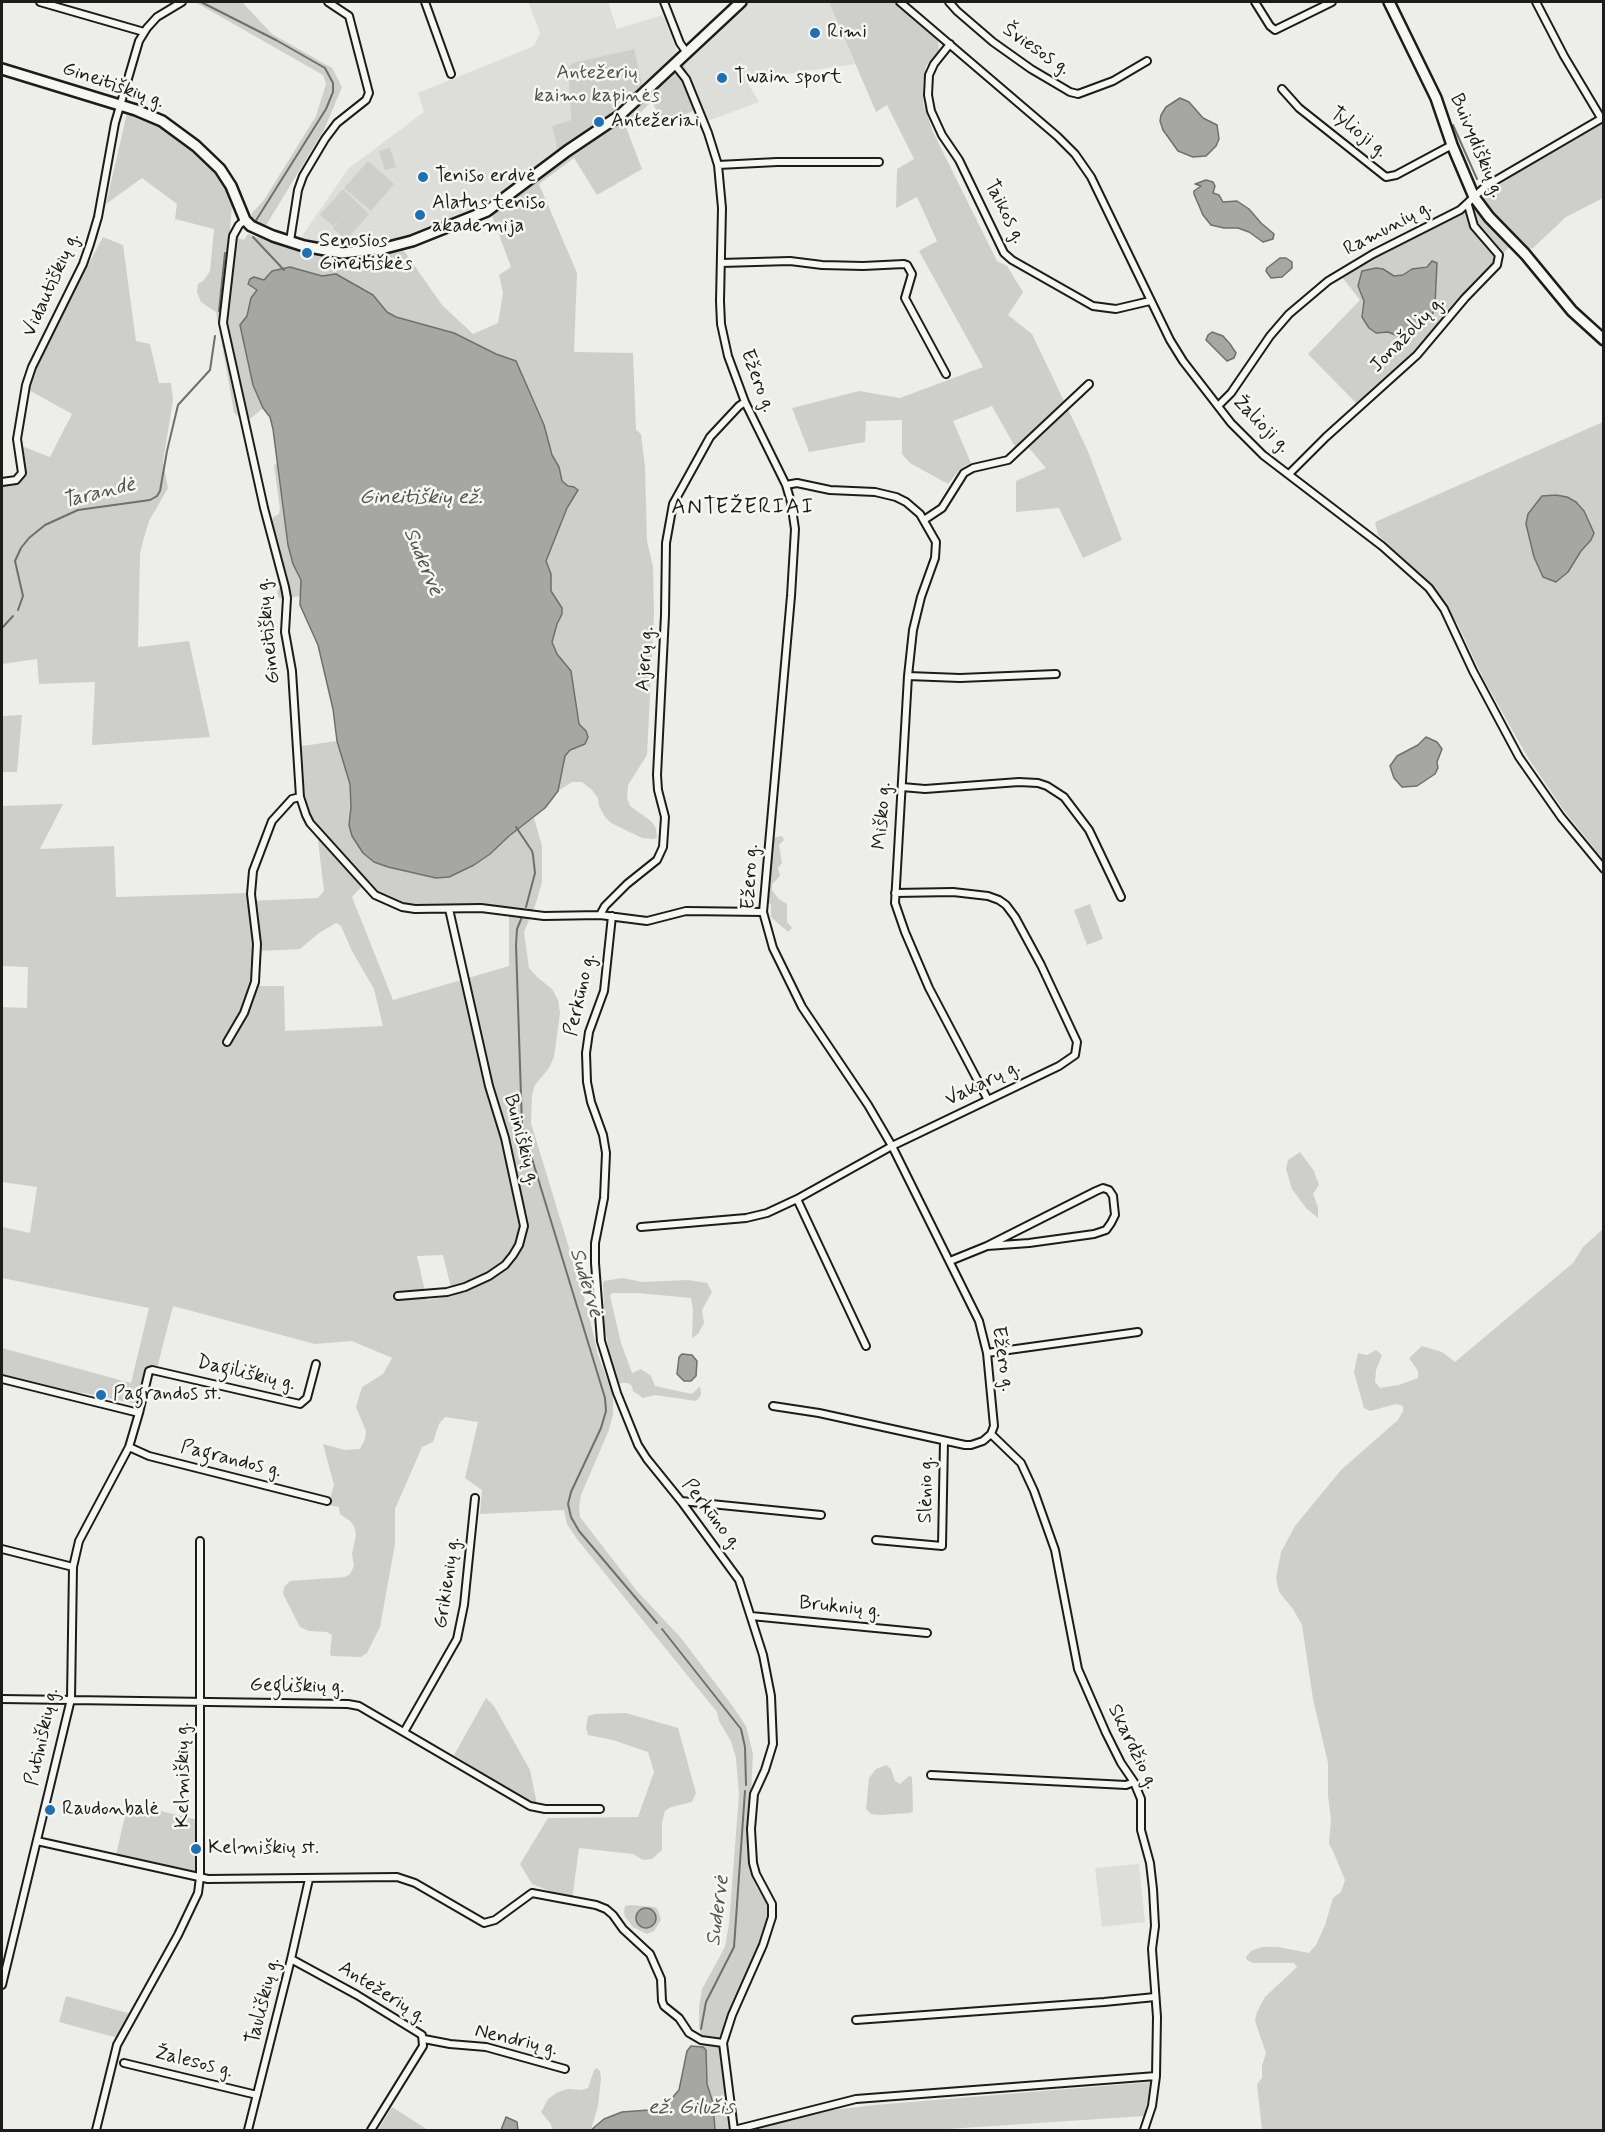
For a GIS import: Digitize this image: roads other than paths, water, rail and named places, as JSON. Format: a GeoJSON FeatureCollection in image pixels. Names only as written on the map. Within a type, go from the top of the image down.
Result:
{"type":"FeatureCollection","features":[{"type":"Feature","properties":{"kind":"street"},"geometry":{"type":"LineString","coordinates":[[40,2],[144,32],[157,17],[182,2]]}},
{"type":"Feature","properties":{"kind":"street"},"geometry":{"type":"LineString","coordinates":[[290,241],[297,190],[303,176],[337,123],[366,100],[369,93],[349,16],[328,2]]}},
{"type":"Feature","properties":{"kind":"street"},"geometry":{"type":"LineString","coordinates":[[425,2],[451,74]]}},
{"type":"Feature","properties":{"kind":"street"},"geometry":{"type":"LineString","coordinates":[[664,2],[680,43],[687,53]]}},
{"type":"Feature","properties":{"kind":"street"},"geometry":{"type":"LineString","coordinates":[[245,220],[261,231],[342,254],[412,241],[481,214],[619,116],[741,2]]}},
{"type":"Feature","properties":{"kind":"street","name":"Žalioji g."},"geometry":{"type":"LineString","coordinates":[[900,2],[1058,136],[1075,154],[1091,177],[1150,301],[1183,361],[1245,438],[1382,546],[1429,588],[1444,609],[1473,671],[1519,757],[1561,817],[1604,868]]}},
{"type":"Feature","properties":{"kind":"street","name":"Šviesos g."},"geometry":{"type":"LineString","coordinates":[[949,2],[993,42],[1031,69],[1070,92],[1078,94],[1113,81],[1147,61]]}},
{"type":"Feature","properties":{"kind":"street"},"geometry":{"type":"LineString","coordinates":[[1255,2],[1275,30],[1332,2]]}},
{"type":"Feature","properties":{"kind":"street","name":"Buivydiškių g."},"geometry":{"type":"LineString","coordinates":[[1389,2],[1436,98],[1471,201],[1525,254],[1572,311],[1604,340]]}},
{"type":"Feature","properties":{"kind":"street"},"geometry":{"type":"LineString","coordinates":[[1536,2],[1564,56],[1602,118]]}},
{"type":"Feature","properties":{"kind":"street","name":"Vidautiškių g."},"geometry":{"type":"LineString","coordinates":[[2,482],[19,477],[22,469],[17,439],[26,385],[32,367],[90,244],[98,218],[108,153],[120,104],[139,41],[144,32]]}},
{"type":"Feature","properties":{"kind":"street","name":"Taikos g."},"geometry":{"type":"LineString","coordinates":[[950,44],[934,64],[929,75],[927,84],[931,111],[942,135],[959,160],[1004,253],[1012,261],[1093,306],[1116,309],[1150,301]]}},
{"type":"Feature","properties":{"kind":"street","name":"Ežero g."},"geometry":{"type":"LineString","coordinates":[[675,65],[686,80],[708,133],[718,165],[722,208],[720,301],[728,356],[745,402],[786,485],[795,529],[763,912],[774,948],[802,1007],[892,1146],[979,1321],[987,1353],[994,1419],[992,1434]]}},
{"type":"Feature","properties":{"kind":"street","name":"Gineitiškių g."},"geometry":{"type":"LineString","coordinates":[[2,69],[145,112],[162,121],[203,152],[226,177],[245,220],[233,236],[223,323],[264,508],[287,598],[285,632],[292,671],[300,797],[310,823],[375,895],[402,907],[415,909],[482,908],[544,916],[600,915],[647,921],[686,911],[763,912]]}},
{"type":"Feature","properties":{"kind":"street","name":"Tylioji g."},"geometry":{"type":"LineString","coordinates":[[1282,89],[1299,108],[1386,177],[1396,176],[1452,145]]}},
{"type":"Feature","properties":{"kind":"street","name":"Ramunių g."},"geometry":{"type":"LineString","coordinates":[[1218,406],[1232,393],[1270,336],[1289,314],[1328,281],[1471,201],[1492,182],[1602,118]]}},
{"type":"Feature","properties":{"kind":"street"},"geometry":{"type":"LineString","coordinates":[[718,165],[777,162],[879,162]]}},
{"type":"Feature","properties":{"kind":"street","name":"Jonažolių g."},"geometry":{"type":"LineString","coordinates":[[1288,474],[1326,436],[1417,355],[1465,298],[1497,265],[1499,255],[1474,226],[1471,201]]}},
{"type":"Feature","properties":{"kind":"street"},"geometry":{"type":"LineString","coordinates":[[720,263],[790,261],[822,265],[908,265],[912,274],[905,298],[946,374]]}},
{"type":"Feature","properties":{"kind":"street"},"geometry":{"type":"LineString","coordinates":[[924,520],[942,508],[964,473],[973,468],[1008,460],[1089,384]]}},
{"type":"Feature","properties":{"kind":"street","name":"Ajerų g."},"geometry":{"type":"LineString","coordinates":[[600,915],[605,906],[627,884],[657,860],[663,847],[665,817],[658,790],[657,775],[666,543],[673,504],[710,436],[745,402]]}},
{"type":"Feature","properties":{"kind":"street","name":"Miško g."},"geometry":{"type":"LineString","coordinates":[[786,485],[797,483],[830,490],[886,494],[914,508],[932,534],[936,549],[913,630],[908,676],[895,893],[897,911],[929,988],[988,1100]]}},
{"type":"Feature","properties":{"kind":"street"},"geometry":{"type":"LineString","coordinates":[[908,676],[960,678],[1056,674]]}},
{"type":"Feature","properties":{"kind":"street"},"geometry":{"type":"LineString","coordinates":[[902,787],[925,789],[1019,782],[1047,786],[1064,797],[1089,830],[1121,897]]}},
{"type":"Feature","properties":{"kind":"street"},"geometry":{"type":"LineString","coordinates":[[227,1042],[244,1013],[255,982],[257,944],[251,894],[254,871],[272,820],[292,799],[300,797]]}},
{"type":"Feature","properties":{"kind":"street","name":"Vakarų g."},"geometry":{"type":"LineString","coordinates":[[641,1227],[746,1218],[767,1213],[797,1199],[892,1146],[1067,1062],[1075,1055],[1077,1047],[1073,1034],[1030,942],[1015,917],[999,900],[988,896],[953,892],[895,893]]}},
{"type":"Feature","properties":{"kind":"street","name":"Buiniškių g."},"geometry":{"type":"LineString","coordinates":[[398,1296],[447,1292],[489,1276],[505,1265],[513,1255],[519,1245],[524,1226],[448,909]]}},
{"type":"Feature","properties":{"kind":"street","name":"Perkūno g."},"geometry":{"type":"LineString","coordinates":[[612,916],[604,991],[589,1032],[585,1053],[591,1102],[603,1135],[606,1153],[604,1198],[595,1243],[601,1341],[613,1383],[638,1445],[658,1475],[681,1501],[735,1572],[751,1616],[771,1696],[772,1751],[754,1794],[751,1829],[753,1863],[756,1874],[772,1904],[772,1917],[723,2043],[734,2130]]}},
{"type":"Feature","properties":{"kind":"street"},"geometry":{"type":"LineString","coordinates":[[950,1261],[987,1246],[1103,1188],[1109,1190],[1113,1196],[1115,1215],[1106,1230],[1061,1239],[987,1246]]}},
{"type":"Feature","properties":{"kind":"street"},"geometry":{"type":"LineString","coordinates":[[797,1199],[866,1346]]}},
{"type":"Feature","properties":{"kind":"street"},"geometry":{"type":"LineString","coordinates":[[987,1353],[1138,1332]]}},
{"type":"Feature","properties":{"kind":"street","name":"Dagiliškių g."},"geometry":{"type":"LineString","coordinates":[[139,1413],[149,1371],[152,1370],[300,1404],[307,1398],[316,1364]]}},
{"type":"Feature","properties":{"kind":"street"},"geometry":{"type":"LineString","coordinates":[[2,1379],[139,1413]]}},
{"type":"Feature","properties":{"kind":"street"},"geometry":{"type":"LineString","coordinates":[[773,1406],[819,1413],[971,1445],[983,1441],[992,1434]]}},
{"type":"Feature","properties":{"kind":"street","name":"Putiniškių g."},"geometry":{"type":"LineString","coordinates":[[2,1984],[71,1699],[73,1567],[82,1532],[129,1447],[139,1413]]}},
{"type":"Feature","properties":{"kind":"street","name":"Skardžio g."},"geometry":{"type":"LineString","coordinates":[[992,1434],[1021,1463],[1034,1491],[1055,1550],[1078,1670],[1111,1743],[1142,1799],[1141,1830],[1152,1872],[1155,1926],[1152,1949],[1157,2017],[1156,2076],[1152,2106],[1144,2130]]}},
{"type":"Feature","properties":{"kind":"street","name":"Slėnio g."},"geometry":{"type":"LineString","coordinates":[[876,1540],[942,1546],[944,1441]]}},
{"type":"Feature","properties":{"kind":"street","name":"Pagrandos g."},"geometry":{"type":"LineString","coordinates":[[129,1447],[149,1456],[327,1501]]}},
{"type":"Feature","properties":{"kind":"street","name":"Grikienių g."},"geometry":{"type":"LineString","coordinates":[[404,1732],[457,1640],[464,1605],[475,1498]]}},
{"type":"Feature","properties":{"kind":"street"},"geometry":{"type":"LineString","coordinates":[[681,1501],[821,1515]]}},
{"type":"Feature","properties":{"kind":"street","name":"Kelmiškių g."},"geometry":{"type":"LineString","coordinates":[[96,2130],[117,2045],[192,1909],[198,1893],[201,1701],[200,1541]]}},
{"type":"Feature","properties":{"kind":"street"},"geometry":{"type":"LineString","coordinates":[[2,1549],[73,1567]]}},
{"type":"Feature","properties":{"kind":"street","name":"Bruknių g."},"geometry":{"type":"LineString","coordinates":[[751,1616],[927,1633]]}},
{"type":"Feature","properties":{"kind":"street","name":"Gegliškių g."},"geometry":{"type":"LineString","coordinates":[[2,1699],[348,1704],[366,1709],[530,1806],[545,1809],[600,1809]]}},
{"type":"Feature","properties":{"kind":"street"},"geometry":{"type":"LineString","coordinates":[[931,1775],[1126,1785],[1134,1782]]}},
{"type":"Feature","properties":{"kind":"street"},"geometry":{"type":"LineString","coordinates":[[37,1841],[213,1879],[397,1877],[408,1880],[484,1923],[495,1920],[532,1893],[586,1903],[606,1909],[623,1929],[650,1954],[661,1979],[664,2006],[679,2018],[689,2033],[694,2037],[723,2043]]}},
{"type":"Feature","properties":{"kind":"street","name":"Tauliškių g."},"geometry":{"type":"LineString","coordinates":[[248,2130],[309,1879]]}},
{"type":"Feature","properties":{"kind":"street","name":"Antežerių g."},"geometry":{"type":"LineString","coordinates":[[291,1959],[384,2011],[420,2033],[424,2038],[423,2046],[371,2130]]}},
{"type":"Feature","properties":{"kind":"street"},"geometry":{"type":"LineString","coordinates":[[856,2020],[1104,2002],[1155,1996]]}},
{"type":"Feature","properties":{"kind":"street","name":"Nendrių g."},"geometry":{"type":"LineString","coordinates":[[424,2038],[450,2044],[486,2047],[565,2069]]}},
{"type":"Feature","properties":{"kind":"street","name":"Žalesos g."},"geometry":{"type":"LineString","coordinates":[[124,2063],[257,2095]]}},
{"type":"Feature","properties":{"kind":"street"},"geometry":{"type":"LineString","coordinates":[[734,2130],[856,2099],[1156,2076]]}},
{"type":"Feature","properties":{"kind":"water"},"geometry":{"type":"Polygon","coordinates":[[[1180,98],[1189,102],[1203,118],[1217,125],[1219,139],[1216,146],[1206,156],[1193,157],[1178,151],[1163,130],[1161,115],[1166,107],[1180,98]]]}},
{"type":"Feature","properties":{"kind":"water"},"geometry":{"type":"Polygon","coordinates":[[[1206,180],[1213,182],[1215,186],[1213,193],[1219,195],[1223,202],[1237,201],[1249,209],[1274,234],[1273,239],[1263,242],[1249,232],[1238,228],[1211,225],[1203,215],[1194,194],[1194,191],[1201,186],[1195,184],[1206,180]]]}},
{"type":"Feature","properties":{"kind":"water"},"geometry":{"type":"Polygon","coordinates":[[[1280,258],[1286,258],[1292,262],[1292,268],[1282,277],[1271,278],[1266,271],[1267,268],[1280,258]]]}},
{"type":"Feature","properties":{"kind":"water"},"geometry":{"type":"Polygon","coordinates":[[[1432,261],[1437,263],[1433,313],[1409,337],[1403,338],[1388,332],[1376,333],[1369,328],[1362,317],[1364,301],[1358,286],[1362,271],[1376,268],[1383,269],[1394,276],[1403,275],[1412,269],[1427,267],[1432,261]]]}},
{"type":"Feature","properties":{"kind":"water","name":"Gineitiškių ež."},"geometry":{"type":"Polygon","coordinates":[[[290,267],[322,276],[336,274],[373,295],[387,312],[396,317],[454,333],[496,354],[516,361],[544,425],[562,481],[578,490],[567,508],[546,561],[551,574],[551,591],[562,608],[552,642],[557,654],[571,671],[579,724],[588,737],[585,744],[570,750],[565,756],[558,791],[545,808],[490,854],[449,877],[436,878],[374,862],[363,853],[352,836],[349,825],[350,784],[337,741],[333,709],[318,645],[300,605],[301,580],[293,564],[288,545],[273,429],[270,417],[263,408],[253,385],[240,325],[247,316],[251,298],[257,290],[248,284],[250,279],[254,277],[264,280],[272,271],[290,267]]]}},
{"type":"Feature","properties":{"kind":"water"},"geometry":{"type":"Polygon","coordinates":[[[1212,332],[1223,336],[1230,344],[1236,353],[1234,358],[1227,361],[1206,340],[1212,332]]]}},
{"type":"Feature","properties":{"kind":"water"},"geometry":{"type":"Polygon","coordinates":[[[1556,495],[1576,502],[1584,511],[1594,533],[1568,572],[1556,582],[1543,577],[1534,557],[1526,524],[1528,514],[1542,496],[1556,495]]]}},
{"type":"Feature","properties":{"kind":"water"},"geometry":{"type":"Polygon","coordinates":[[[1426,737],[1437,742],[1442,749],[1437,762],[1438,768],[1435,774],[1417,786],[1402,787],[1394,778],[1390,766],[1397,756],[1418,745],[1426,737]]]}},
{"type":"Feature","properties":{"kind":"water"},"geometry":{"type":"Polygon","coordinates":[[[682,1354],[692,1355],[697,1361],[696,1376],[691,1381],[684,1381],[677,1374],[679,1357],[682,1354]]]}},
{"type":"Feature","properties":{"kind":"water"},"geometry":{"type":"Polygon","coordinates":[[[646,1908],[653,1911],[656,1918],[653,1925],[646,1928],[639,1925],[636,1918],[639,1911],[646,1908]]]}},
{"type":"Feature","properties":{"kind":"water","name":"ež. Gilužis"},"geometry":{"type":"Polygon","coordinates":[[[691,2046],[703,2047],[706,2050],[707,2084],[713,2103],[715,2130],[591,2130],[604,2119],[622,2112],[649,2110],[672,2098],[679,2090],[687,2051],[691,2046]]]}},
{"type":"Feature","properties":{"kind":"water"},"geometry":{"type":"Polygon","coordinates":[[[506,2117],[517,2122],[518,2130],[501,2130],[506,2117]]]}},
{"type":"Feature","properties":{"kind":"waterway","name":"Sudervė"},"geometry":{"type":"LineString","coordinates":[[201,2],[325,68],[333,83],[333,92],[326,109],[255,222]]}},
{"type":"Feature","properties":{"kind":"waterway"},"geometry":{"type":"LineString","coordinates":[[1453,125],[1477,179]]}},
{"type":"Feature","properties":{"kind":"waterway","name":"Sudervė"},"geometry":{"type":"LineString","coordinates":[[253,237],[284,270]]}},
{"type":"Feature","properties":{"kind":"waterway","name":"Tarandė"},"geometry":{"type":"LineString","coordinates":[[219,311],[225,253]]}},
{"type":"Feature","properties":{"kind":"waterway","name":"Tarandė"},"geometry":{"type":"LineString","coordinates":[[18,610],[23,596],[15,561],[29,538],[45,525],[78,510],[150,500],[157,496],[178,405],[210,370],[215,336]]}},
{"type":"Feature","properties":{"kind":"waterway","name":"Tarandė"},"geometry":{"type":"LineString","coordinates":[[2,628],[13,616]]}},
{"type":"Feature","properties":{"kind":"waterway","name":"Sudervė"},"geometry":{"type":"LineString","coordinates":[[516,827],[533,855],[535,873],[526,907]]}},
{"type":"Feature","properties":{"kind":"waterway","name":"Sudervė"},"geometry":{"type":"LineString","coordinates":[[522,917],[517,929],[516,945],[522,1126],[605,1398],[606,1411],[601,1428],[571,1492],[568,1504],[571,1517],[579,1531],[657,1623]]}},
{"type":"Feature","properties":{"kind":"waterway","name":"Sudervė"},"geometry":{"type":"LineString","coordinates":[[662,1629],[741,1729],[745,1747],[746,1785]]}},
{"type":"Feature","properties":{"kind":"waterway","name":"Sudervė"},"geometry":{"type":"LineString","coordinates":[[701,2029],[706,2002],[734,1947],[745,1791]]}},
{"type":"Feature","properties":{"kind":"place","name":"Rimi"},"geometry":{"type":"Point","coordinates":[815,33]}},
{"type":"Feature","properties":{"kind":"place","name":"Twain sport"},"geometry":{"type":"Point","coordinates":[722,78]}},
{"type":"Feature","properties":{"kind":"place","name":"Antežeriai"},"geometry":{"type":"Point","coordinates":[599,122]}},
{"type":"Feature","properties":{"kind":"place","name":"Teniso erdvė"},"geometry":{"type":"Point","coordinates":[423,177]}},
{"type":"Feature","properties":{"kind":"place","name":"Alatus teniso akademija"},"geometry":{"type":"Point","coordinates":[420,215]}},
{"type":"Feature","properties":{"kind":"place","name":"Senosios Gineitiškės"},"geometry":{"type":"Point","coordinates":[307,253]}},
{"type":"Feature","properties":{"kind":"place","name":"Pagrandos st."},"geometry":{"type":"Point","coordinates":[101,1395]}},
{"type":"Feature","properties":{"kind":"place","name":"Raudonbalė"},"geometry":{"type":"Point","coordinates":[50,1810]}},
{"type":"Feature","properties":{"kind":"place","name":"Kelmiškių st."},"geometry":{"type":"Point","coordinates":[196,1849]}},
{"type":"Feature","properties":{"kind":"district","name":"ANTEŽERIAI"},"geometry":{"type":"Point","coordinates":[743,508]}},
{"type":"Feature","properties":{"kind":"park label","name":"Antežerių kaimo kapinės"},"geometry":{"type":"Point","coordinates":[597,86]}}]}
